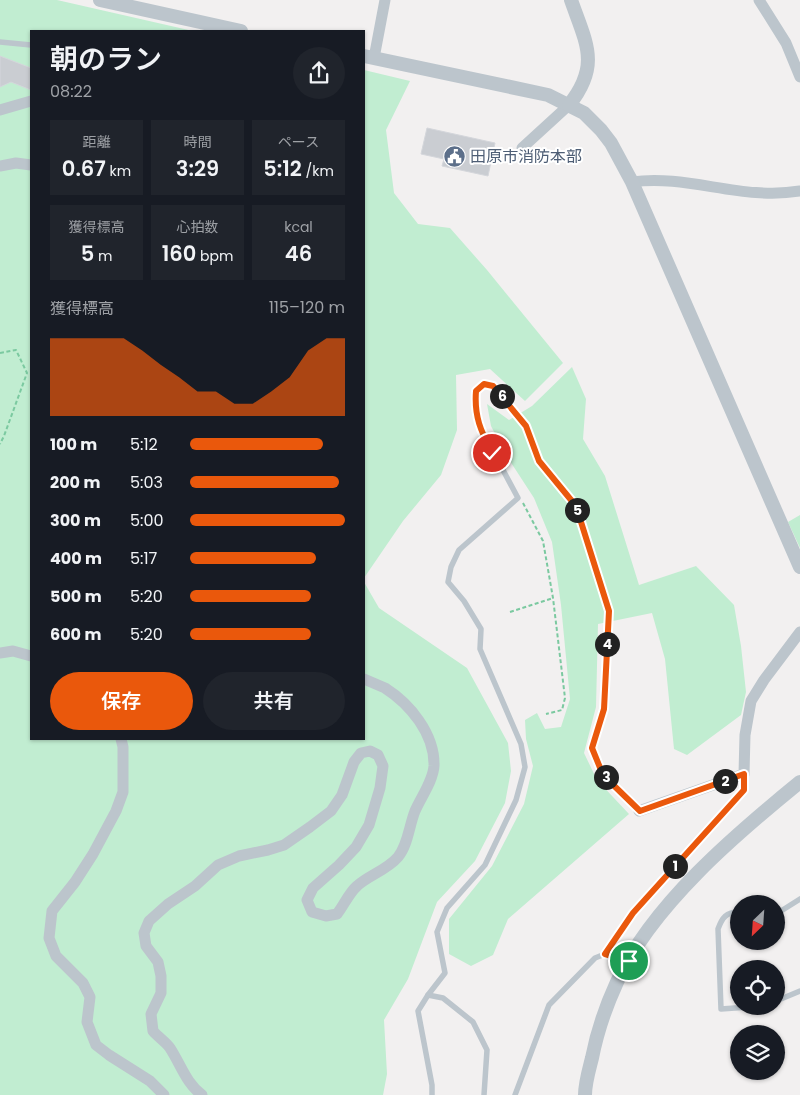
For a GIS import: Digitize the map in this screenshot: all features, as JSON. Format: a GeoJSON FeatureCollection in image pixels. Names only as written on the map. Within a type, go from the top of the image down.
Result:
{"type":"FeatureCollection","features":[{"type":"Feature","properties":{"kind":"street"},"geometry":{"type":"LineString","coordinates":[[100,0],[236,30]]}},
{"type":"Feature","properties":{"kind":"street"},"geometry":{"type":"LineString","coordinates":[[385,0],[369,57],[548,95],[569,104],[584,114],[601,130],[611,143],[632,182],[800,567]]}},
{"type":"Feature","properties":{"kind":"street"},"geometry":{"type":"LineString","coordinates":[[522,148],[569,104],[580,91],[588,73],[590,57],[571,0]]}},
{"type":"Feature","properties":{"kind":"street"},"geometry":{"type":"LineString","coordinates":[[759,0],[786,43],[800,77]]}},
{"type":"Feature","properties":{"kind":"street"},"geometry":{"type":"LineString","coordinates":[[0,110],[30,101]]}},
{"type":"Feature","properties":{"kind":"street"},"geometry":{"type":"LineString","coordinates":[[0,166],[16,163],[30,165]]}},
{"type":"Feature","properties":{"kind":"street"},"geometry":{"type":"LineString","coordinates":[[632,182],[652,179],[761,194],[800,191]]}},
{"type":"Feature","properties":{"kind":"street"},"geometry":{"type":"LineString","coordinates":[[640,811],[744,774],[745,735],[751,701],[764,680],[800,632]]}},
{"type":"Feature","properties":{"kind":"street"},"geometry":{"type":"LineString","coordinates":[[0,653],[14,651],[30,656]]}},
{"type":"Feature","properties":{"kind":"street"},"geometry":{"type":"LineString","coordinates":[[202,1095],[194,1089],[170,1048],[153,1031],[151,1014],[161,993],[161,976],[158,962],[146,946],[144,933],[149,921],[168,904],[195,886],[218,865],[239,856],[284,845],[331,811],[342,795],[354,762],[361,753],[370,751],[378,755],[384,766],[369,826],[356,846],[339,865],[313,888],[307,900],[312,912],[326,916],[337,914],[358,885],[397,858],[405,845],[416,809],[434,767],[432,747],[425,730],[398,699],[384,688],[365,679]]}},
{"type":"Feature","properties":{"kind":"street"},"geometry":{"type":"LineString","coordinates":[[121,740],[123,747],[123,792],[116,811],[93,854],[75,882],[52,911],[49,938],[56,956],[83,983],[90,997],[87,1022],[96,1045],[150,1081],[164,1095]]}},
{"type":"Feature","properties":{"kind":"street"},"geometry":{"type":"LineString","coordinates":[[585,1095],[596,1036],[617,982],[643,937],[672,901],[752,821],[800,782]]}},
{"type":"Feature","properties":{"kind":"lane"},"geometry":{"type":"LineString","coordinates":[[0,42],[30,45]]}},
{"type":"Feature","properties":{"kind":"lane"},"geometry":{"type":"LineString","coordinates":[[432,1095],[432,1085],[418,1011],[445,973],[437,932],[447,908],[485,865],[516,800],[524,767],[521,744],[480,649],[481,630],[464,601],[448,582],[451,566],[459,550],[518,498],[480,427],[475,407],[476,391],[484,384],[493,386],[526,426],[539,461],[576,506],[609,611],[604,709],[592,748],[603,775],[640,811]]}},
{"type":"Feature","properties":{"kind":"lane"},"geometry":{"type":"LineString","coordinates":[[515,1095],[549,1005],[595,958],[605,954],[633,913],[744,790],[744,774]]}},
{"type":"Feature","properties":{"kind":"lane"},"geometry":{"type":"LineString","coordinates":[[785,908],[800,899]]}},
{"type":"Feature","properties":{"kind":"lane"},"geometry":{"type":"LineString","coordinates":[[730,912],[722,918],[718,929],[722,1008],[730,1008]]}},
{"type":"Feature","properties":{"kind":"lane"},"geometry":{"type":"LineString","coordinates":[[605,954],[629,961]]}},
{"type":"Feature","properties":{"kind":"lane"},"geometry":{"type":"LineString","coordinates":[[785,998],[800,992]]}},
{"type":"Feature","properties":{"kind":"lane"},"geometry":{"type":"LineString","coordinates":[[428,995],[443,998],[473,1022],[486,1050],[484,1095]]}},
{"type":"Feature","properties":{"kind":"path"},"geometry":{"type":"LineString","coordinates":[[0,353],[16,350],[27,373],[0,444]]}},
{"type":"Feature","properties":{"kind":"path"},"geometry":{"type":"LineString","coordinates":[[518,498],[525,505],[543,541],[553,598],[565,698],[562,710],[546,714]]}},
{"type":"Feature","properties":{"kind":"path"},"geometry":{"type":"LineString","coordinates":[[510,612],[553,598]]}},
{"type":"Feature","properties":{"kind":"green space"},"geometry":{"type":"Polygon","coordinates":[[[0,0],[57,0],[189,30],[30,30],[30,740],[365,740],[365,584],[379,608],[467,668],[508,743],[511,771],[505,803],[475,861],[437,902],[408,979],[384,1020],[387,1074],[383,1095],[0,1095],[0,0]]]}},
{"type":"Feature","properties":{"kind":"green space"},"geometry":{"type":"Polygon","coordinates":[[[365,70],[410,81],[386,130],[394,193],[418,224],[450,228],[563,363],[525,401],[490,369],[456,375],[457,430],[441,475],[403,521],[365,577],[365,70]]]}},
{"type":"Feature","properties":{"kind":"green space"},"geometry":{"type":"Polygon","coordinates":[[[572,367],[586,399],[583,439],[605,476],[639,585],[696,566],[734,605],[746,692],[741,715],[687,755],[674,749],[665,659],[652,613],[598,624],[596,707],[584,753],[597,780],[629,814],[508,919],[493,955],[471,966],[449,954],[449,919],[492,866],[524,804],[533,766],[526,739],[525,720],[537,713],[545,729],[561,727],[570,699],[561,605],[552,542],[534,498],[506,455],[491,426],[487,404],[509,420],[532,406],[572,367]]]}},
{"type":"Feature","properties":{"kind":"green space"},"geometry":{"type":"Polygon","coordinates":[[[800,515],[800,548],[788,522],[800,515]]]}},
{"type":"Feature","properties":{"kind":"building"},"geometry":{"type":"Polygon","coordinates":[[[0,56],[30,68],[30,90],[11,82],[0,87],[0,56]]]}},
{"type":"Feature","properties":{"kind":"building"},"geometry":{"type":"Polygon","coordinates":[[[427,128],[495,143],[488,176],[442,166],[444,159],[421,154],[427,128]]]}},
{"type":"Feature","properties":{"kind":"place","name":"田原市消防本部"},"geometry":{"type":"Point","coordinates":[454,156]}},
{"type":"Feature","properties":{"kind":"route"},"geometry":{"type":"LineString","coordinates":[[492,453],[480,427],[475,407],[476,391],[484,384],[493,386],[526,426],[539,461],[576,506],[609,611],[604,709],[592,748],[603,775],[640,811],[744,774],[744,790],[633,913],[605,954],[629,961]]}}]}
